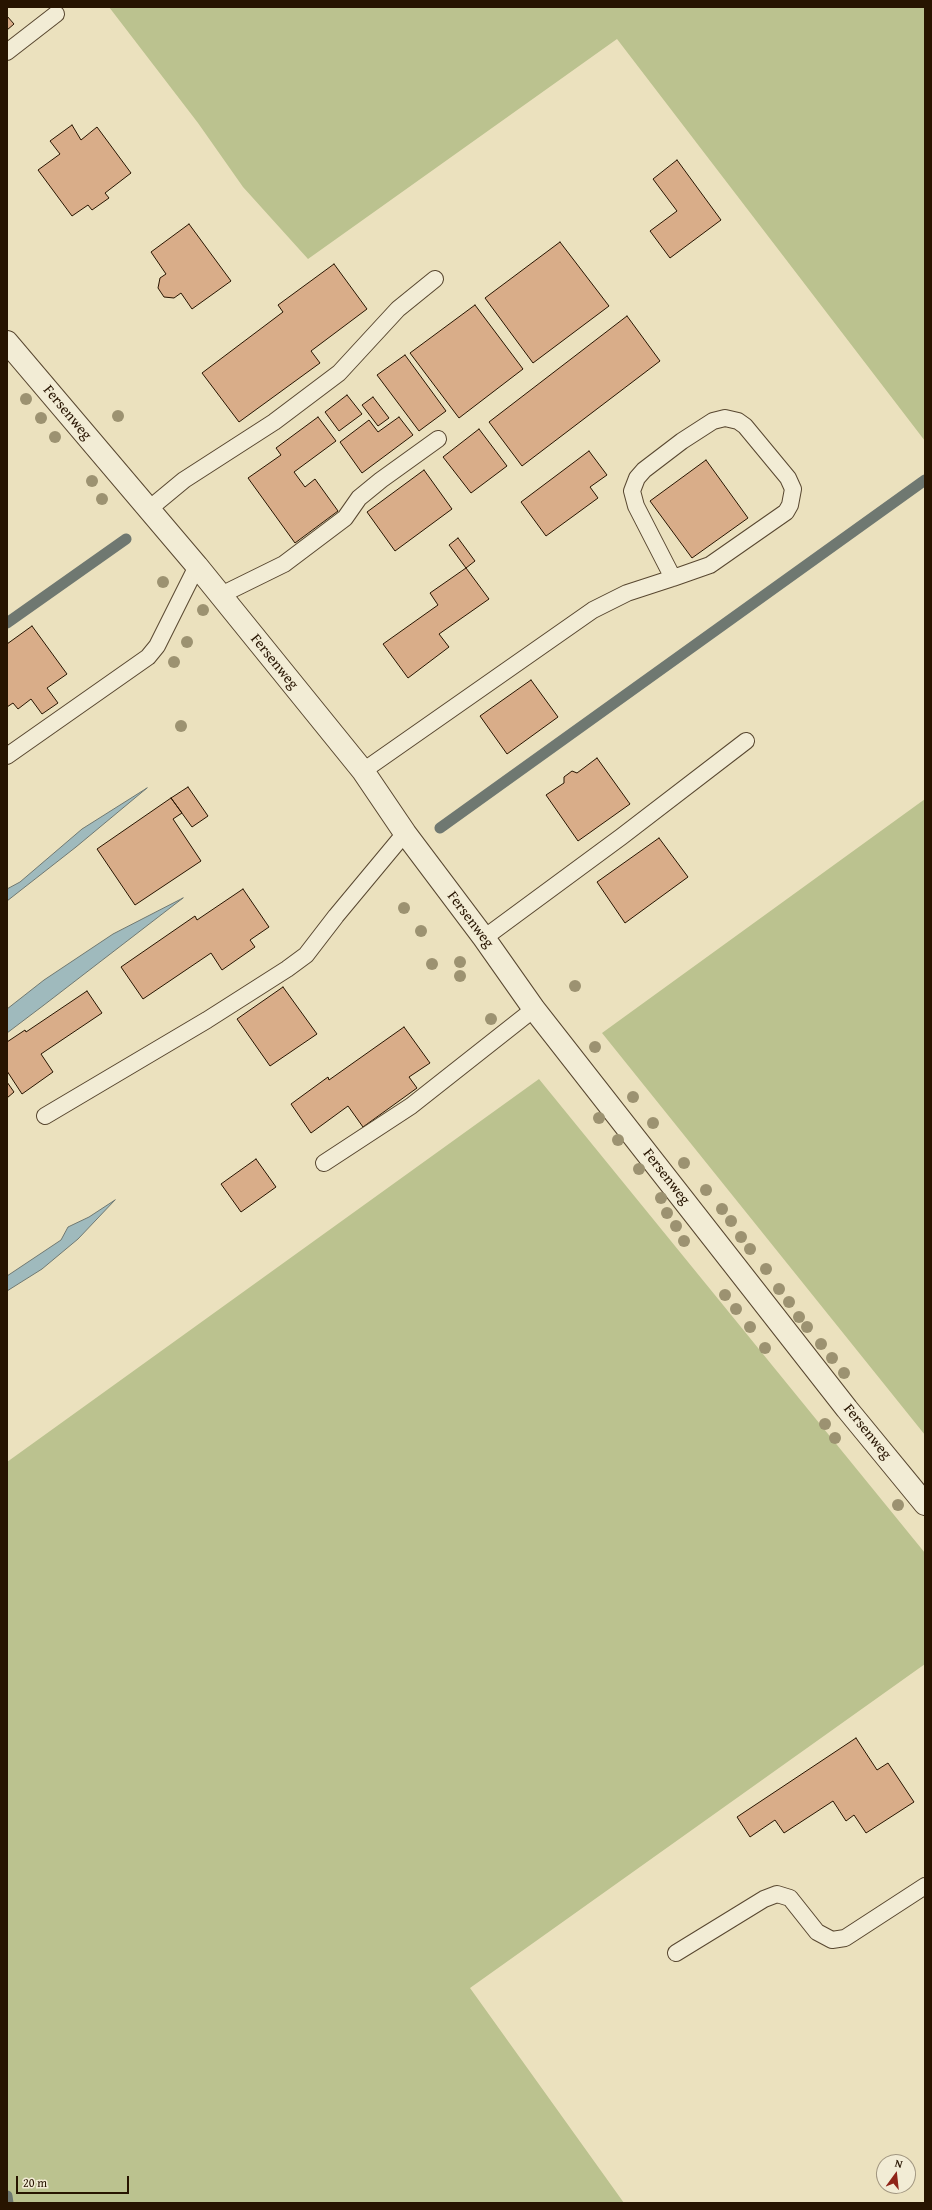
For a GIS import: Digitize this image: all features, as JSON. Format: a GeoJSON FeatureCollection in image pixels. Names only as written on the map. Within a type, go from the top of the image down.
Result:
{"type":"FeatureCollection","features":[{"type":"Feature","properties":{"kind":"street","name":"Fersenweg"},"geometry":{"type":"LineString","coordinates":[[7,342],[197,566],[363,771],[405,833],[484,938],[534,1009],[843,1403],[925,1504]]}},
{"type":"Feature","properties":{"kind":"lane"},"geometry":{"type":"LineString","coordinates":[[7,52],[56,14]]}},
{"type":"Feature","properties":{"kind":"lane"},"geometry":{"type":"LineString","coordinates":[[149,509],[184,480],[274,422],[339,373],[398,309],[435,279]]}},
{"type":"Feature","properties":{"kind":"lane"},"geometry":{"type":"LineString","coordinates":[[363,771],[593,610],[627,593],[673,578],[710,565],[727,555],[786,512],[790,505],[793,489],[788,478],[745,426],[738,421],[725,418],[713,422],[677,445],[644,470],[637,478],[632,491],[636,506],[673,578]]}},
{"type":"Feature","properties":{"kind":"lane"},"geometry":{"type":"LineString","coordinates":[[221,595],[284,564],[345,518],[359,498],[376,484],[438,439]]}},
{"type":"Feature","properties":{"kind":"lane"},"geometry":{"type":"LineString","coordinates":[[7,756],[148,657],[157,646],[197,566]]}},
{"type":"Feature","properties":{"kind":"lane"},"geometry":{"type":"LineString","coordinates":[[484,938],[628,832],[746,741]]}},
{"type":"Feature","properties":{"kind":"lane"},"geometry":{"type":"LineString","coordinates":[[45,1116],[207,1020],[287,969],[306,955],[336,916],[405,833]]}},
{"type":"Feature","properties":{"kind":"lane"},"geometry":{"type":"LineString","coordinates":[[324,1163],[411,1106],[534,1009]]}},
{"type":"Feature","properties":{"kind":"lane"},"geometry":{"type":"LineString","coordinates":[[676,1953],[764,1899],[777,1894],[790,1898],[817,1932],[832,1940],[845,1938],[925,1886]]}},
{"type":"Feature","properties":{"kind":"green space"},"geometry":{"type":"Polygon","coordinates":[[[109,7],[925,7],[925,441],[617,39],[308,259],[243,187],[198,123],[109,7]]]}},
{"type":"Feature","properties":{"kind":"green space"},"geometry":{"type":"Polygon","coordinates":[[[925,799],[925,1435],[602,1033],[925,799]]]}},
{"type":"Feature","properties":{"kind":"green space"},"geometry":{"type":"Polygon","coordinates":[[[539,1079],[925,1553],[925,1664],[470,1988],[624,2203],[7,2203],[7,1462],[539,1079]]]}},
{"type":"Feature","properties":{"kind":"water"},"geometry":{"type":"Polygon","coordinates":[[[147,788],[76,847],[7,901],[7,889],[20,882],[82,829],[147,788]]]}},
{"type":"Feature","properties":{"kind":"water"},"geometry":{"type":"Polygon","coordinates":[[[183,898],[7,1033],[7,1009],[44,980],[113,934],[183,898]]]}},
{"type":"Feature","properties":{"kind":"water"},"geometry":{"type":"Polygon","coordinates":[[[115,1200],[78,1239],[42,1269],[7,1291],[7,1276],[61,1240],[68,1227],[89,1217],[115,1200]]]}},
{"type":"Feature","properties":{"kind":"building"},"geometry":{"type":"Polygon","coordinates":[[[7,16],[14,24],[7,30],[7,16]]]}},
{"type":"Feature","properties":{"kind":"building"},"geometry":{"type":"Polygon","coordinates":[[[72,125],[81,140],[97,127],[131,173],[105,193],[109,198],[92,210],[88,205],[72,216],[38,170],[60,154],[50,141],[72,125]]]}},
{"type":"Feature","properties":{"kind":"building"},"geometry":{"type":"Polygon","coordinates":[[[677,160],[721,220],[670,258],[650,231],[677,211],[653,179],[677,160]]]}},
{"type":"Feature","properties":{"kind":"building"},"geometry":{"type":"Polygon","coordinates":[[[189,224],[231,281],[192,309],[181,293],[174,298],[164,297],[158,288],[160,278],[166,274],[151,252],[189,224]]]}},
{"type":"Feature","properties":{"kind":"building"},"geometry":{"type":"Polygon","coordinates":[[[560,242],[609,306],[533,363],[485,298],[560,242]]]}},
{"type":"Feature","properties":{"kind":"building"},"geometry":{"type":"Polygon","coordinates":[[[334,264],[367,309],[311,351],[320,363],[239,422],[202,373],[283,312],[278,305],[334,264]]]}},
{"type":"Feature","properties":{"kind":"building"},"geometry":{"type":"Polygon","coordinates":[[[475,305],[523,369],[459,418],[410,353],[475,305]]]}},
{"type":"Feature","properties":{"kind":"building"},"geometry":{"type":"Polygon","coordinates":[[[627,316],[660,361],[522,466],[489,422],[627,316]]]}},
{"type":"Feature","properties":{"kind":"building"},"geometry":{"type":"Polygon","coordinates":[[[405,355],[446,411],[419,431],[377,375],[405,355]]]}},
{"type":"Feature","properties":{"kind":"building"},"geometry":{"type":"Polygon","coordinates":[[[347,395],[362,414],[339,431],[325,412],[347,395]]]}},
{"type":"Feature","properties":{"kind":"building"},"geometry":{"type":"Polygon","coordinates":[[[373,397],[389,418],[378,426],[362,405],[373,397]]]}},
{"type":"Feature","properties":{"kind":"building"},"geometry":{"type":"Polygon","coordinates":[[[318,417],[336,441],[294,472],[305,487],[315,479],[338,511],[295,543],[248,478],[281,455],[276,448],[318,417]]]}},
{"type":"Feature","properties":{"kind":"building"},"geometry":{"type":"Polygon","coordinates":[[[399,417],[413,435],[362,473],[340,442],[369,420],[378,432],[399,417]]]}},
{"type":"Feature","properties":{"kind":"building"},"geometry":{"type":"Polygon","coordinates":[[[479,429],[507,466],[471,493],[443,457],[479,429]]]}},
{"type":"Feature","properties":{"kind":"building"},"geometry":{"type":"Polygon","coordinates":[[[589,451],[607,475],[590,487],[598,498],[546,536],[521,502],[589,451]]]}},
{"type":"Feature","properties":{"kind":"building"},"geometry":{"type":"Polygon","coordinates":[[[706,460],[748,518],[692,558],[650,501],[706,460]]]}},
{"type":"Feature","properties":{"kind":"building"},"geometry":{"type":"Polygon","coordinates":[[[424,470],[452,509],[395,551],[367,512],[424,470]]]}},
{"type":"Feature","properties":{"kind":"building"},"geometry":{"type":"Polygon","coordinates":[[[458,538],[475,561],[466,568],[449,545],[458,538]]]}},
{"type":"Feature","properties":{"kind":"building"},"geometry":{"type":"Polygon","coordinates":[[[466,568],[489,599],[439,634],[449,647],[408,678],[383,644],[438,605],[430,593],[466,568]]]}},
{"type":"Feature","properties":{"kind":"building"},"geometry":{"type":"Polygon","coordinates":[[[32,626],[67,674],[47,688],[58,703],[42,714],[31,699],[18,709],[13,703],[7,707],[7,644],[32,626]]]}},
{"type":"Feature","properties":{"kind":"building"},"geometry":{"type":"Polygon","coordinates":[[[531,680],[558,717],[507,754],[480,716],[531,680]]]}},
{"type":"Feature","properties":{"kind":"building"},"geometry":{"type":"Polygon","coordinates":[[[597,758],[630,804],[578,841],[546,795],[564,783],[564,777],[572,771],[577,773],[597,758]]]}},
{"type":"Feature","properties":{"kind":"building"},"geometry":{"type":"Polygon","coordinates":[[[188,787],[208,816],[192,827],[171,798],[188,787]]]}},
{"type":"Feature","properties":{"kind":"building"},"geometry":{"type":"Polygon","coordinates":[[[171,798],[182,813],[173,819],[201,861],[135,905],[97,849],[171,798]]]}},
{"type":"Feature","properties":{"kind":"building"},"geometry":{"type":"Polygon","coordinates":[[[659,838],[688,877],[625,923],[597,882],[659,838]]]}},
{"type":"Feature","properties":{"kind":"building"},"geometry":{"type":"Polygon","coordinates":[[[243,889],[269,927],[250,940],[255,947],[222,970],[211,953],[143,999],[121,967],[195,916],[197,920],[243,889]]]}},
{"type":"Feature","properties":{"kind":"building"},"geometry":{"type":"Polygon","coordinates":[[[283,987],[317,1034],[270,1066],[237,1019],[283,987]]]}},
{"type":"Feature","properties":{"kind":"building"},"geometry":{"type":"Polygon","coordinates":[[[87,991],[102,1013],[41,1054],[53,1072],[22,1094],[7,1071],[7,1042],[25,1030],[26,1032],[87,991]]]}},
{"type":"Feature","properties":{"kind":"building"},"geometry":{"type":"Polygon","coordinates":[[[404,1027],[430,1063],[409,1077],[417,1088],[363,1127],[348,1106],[311,1133],[291,1104],[328,1077],[329,1080],[404,1027]]]}},
{"type":"Feature","properties":{"kind":"building"},"geometry":{"type":"Polygon","coordinates":[[[7,1082],[14,1092],[7,1098],[7,1082]]]}},
{"type":"Feature","properties":{"kind":"building"},"geometry":{"type":"Polygon","coordinates":[[[256,1159],[276,1187],[241,1212],[221,1184],[256,1159]]]}},
{"type":"Feature","properties":{"kind":"building"},"geometry":{"type":"Polygon","coordinates":[[[856,1738],[877,1770],[888,1763],[914,1802],[866,1833],[854,1815],[846,1821],[833,1801],[784,1833],[775,1820],[750,1837],[737,1817],[856,1738]]]}},
{"type":"Feature","properties":{"kind":"waterway"},"geometry":{"type":"LineString","coordinates":[[440,828],[925,480]]}},
{"type":"Feature","properties":{"kind":"waterway"},"geometry":{"type":"LineString","coordinates":[[7,623],[126,539]]}},
{"type":"Feature","properties":{"kind":"waterway"},"geometry":{"type":"LineString","coordinates":[[7,2196],[8,2203]]}}]}
